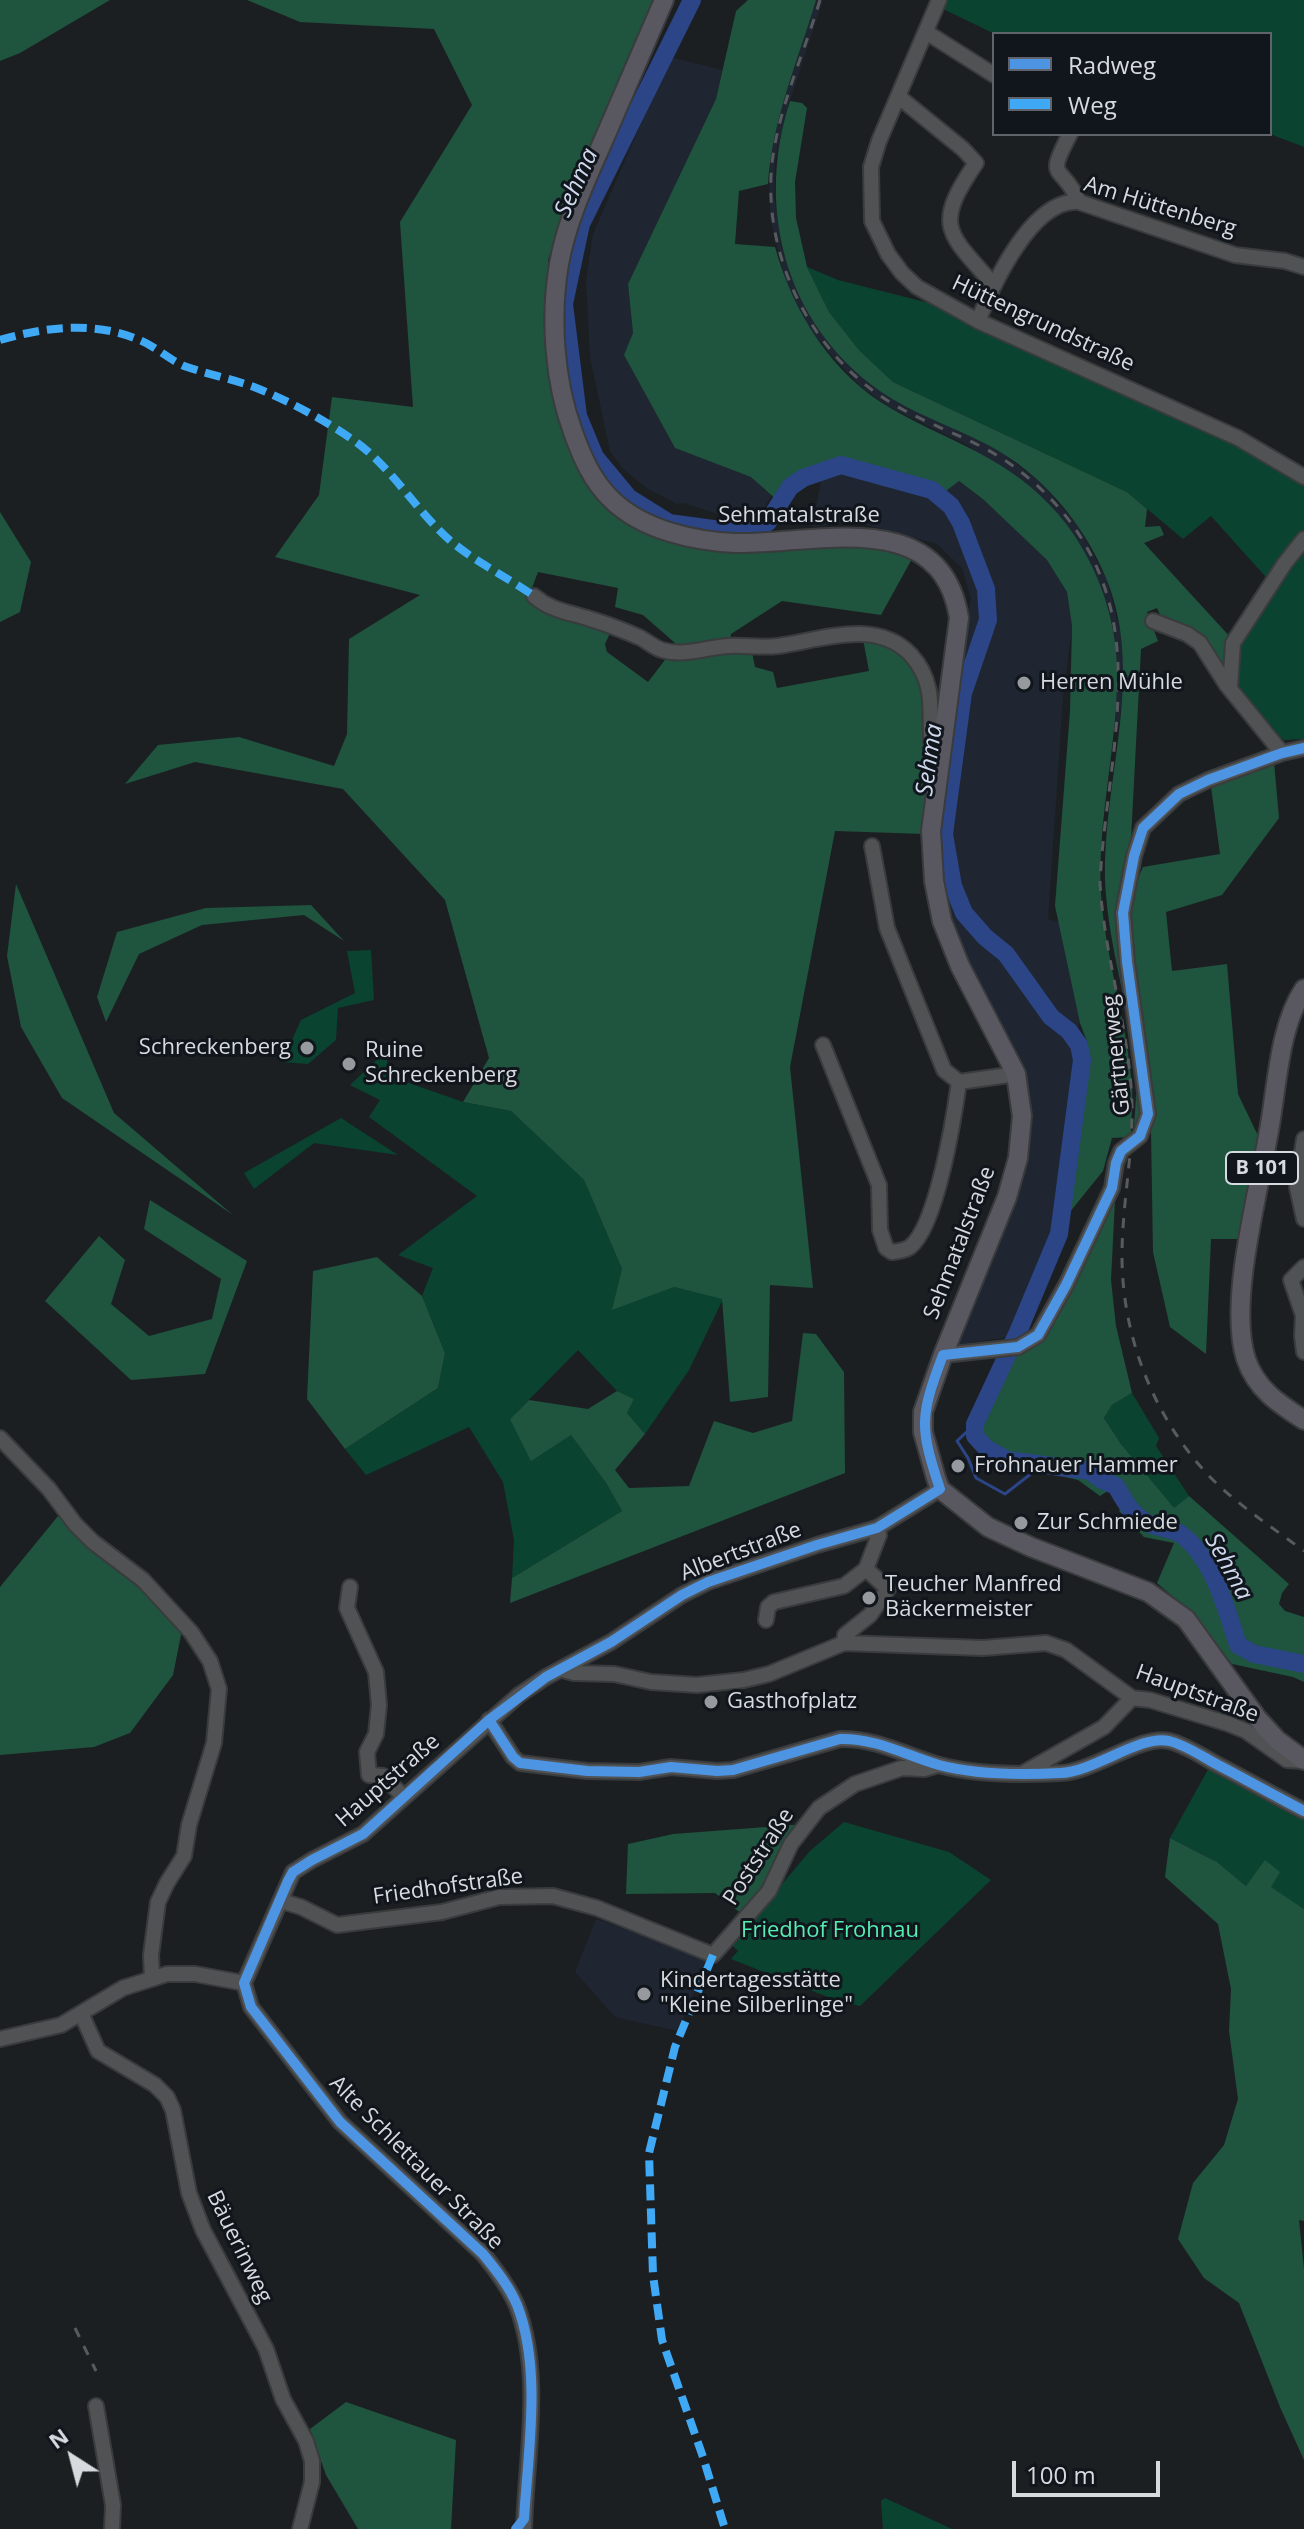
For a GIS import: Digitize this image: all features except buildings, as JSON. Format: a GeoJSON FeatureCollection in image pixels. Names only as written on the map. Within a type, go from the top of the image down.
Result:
{"type":"FeatureCollection","features":[{"type":"Feature","properties":{"kind":"main road","name":"Sehmatalstraße"},"geometry":{"type":"LineString","coordinates":[[664,0],[572,213],[559,265],[555,305],[558,376],[568,420],[585,466],[612,500],[648,524],[685,537],[735,543],[857,537],[892,541],[924,556],[944,575],[955,596],[959,618],[931,831],[934,881],[942,921],[960,966],[1016,1074],[1022,1116],[1018,1158],[1007,1197],[923,1412],[923,1432],[940,1489]]}},
{"type":"Feature","properties":{"kind":"main road","name":"B 101"},"geometry":{"type":"LineString","coordinates":[[1304,989],[1293,1008],[1284,1044],[1248,1242],[1241,1329],[1244,1350],[1256,1379],[1274,1400],[1304,1420]]}},
{"type":"Feature","properties":{"kind":"main road"},"geometry":{"type":"LineString","coordinates":[[940,1489],[988,1527],[1148,1592],[1186,1619],[1257,1718],[1277,1740],[1304,1760]]}},
{"type":"Feature","properties":{"kind":"street","name":"Hüttengrundstraße"},"geometry":{"type":"LineString","coordinates":[[939,0],[871,167],[872,221],[888,254],[902,273],[917,287],[978,321],[1238,438],[1304,477]]}},
{"type":"Feature","properties":{"kind":"street"},"geometry":{"type":"LineString","coordinates":[[926,32],[992,74]]}},
{"type":"Feature","properties":{"kind":"street"},"geometry":{"type":"LineString","coordinates":[[899,97],[976,163],[952,201],[948,219],[963,250],[993,284]]}},
{"type":"Feature","properties":{"kind":"street"},"geometry":{"type":"LineString","coordinates":[[1069,136],[1055,162],[1057,171],[1075,192],[1079,202]]}},
{"type":"Feature","properties":{"kind":"street","name":"Am Hüttenberg"},"geometry":{"type":"LineString","coordinates":[[978,321],[993,284],[1030,229],[1056,205],[1069,201],[1235,255],[1285,261],[1304,267]]}},
{"type":"Feature","properties":{"kind":"street"},"geometry":{"type":"LineString","coordinates":[[1230,688],[1233,643],[1304,539]]}},
{"type":"Feature","properties":{"kind":"street"},"geometry":{"type":"LineString","coordinates":[[534,596],[560,612],[589,618],[624,631],[663,651],[699,652],[727,646],[774,647],[845,634],[874,634],[896,642],[912,657],[927,682],[932,704],[932,754],[939,764]]}},
{"type":"Feature","properties":{"kind":"street"},"geometry":{"type":"LineString","coordinates":[[1153,621],[1187,634],[1200,643],[1230,688],[1282,753]]}},
{"type":"Feature","properties":{"kind":"street","name":"Gärtnerweg"},"geometry":{"type":"LineString","coordinates":[[943,1355],[1018,1347],[1038,1335],[1112,1188],[1121,1151],[1140,1136],[1148,1114],[1123,913],[1143,828],[1179,794],[1208,780],[1304,748]]}},
{"type":"Feature","properties":{"kind":"street"},"geometry":{"type":"LineString","coordinates":[[872,846],[887,928],[944,1070],[959,1082],[1016,1074]]}},
{"type":"Feature","properties":{"kind":"street"},"geometry":{"type":"LineString","coordinates":[[823,1045],[879,1185],[880,1230],[886,1248],[892,1252],[910,1247],[919,1236],[942,1174],[959,1082]]}},
{"type":"Feature","properties":{"kind":"street"},"geometry":{"type":"LineString","coordinates":[[1304,1139],[1297,1187],[1304,1219]]}},
{"type":"Feature","properties":{"kind":"street"},"geometry":{"type":"LineString","coordinates":[[1304,1267],[1291,1280],[1303,1315],[1304,1352]]}},
{"type":"Feature","properties":{"kind":"street"},"geometry":{"type":"LineString","coordinates":[[0,1438],[49,1489],[75,1524],[93,1542],[143,1580],[191,1632],[210,1661],[219,1689],[214,1743],[189,1825],[184,1856],[158,1902],[151,1955],[152,1978]]}},
{"type":"Feature","properties":{"kind":"street","name":"Albertstraße"},"geometry":{"type":"LineString","coordinates":[[563,1670],[708,1582],[877,1528],[940,1489]]}},
{"type":"Feature","properties":{"kind":"street"},"geometry":{"type":"LineString","coordinates":[[766,1620],[768,1607],[774,1602],[844,1586],[866,1569],[879,1535],[877,1528]]}},
{"type":"Feature","properties":{"kind":"street"},"geometry":{"type":"LineString","coordinates":[[844,1643],[845,1635],[870,1615],[888,1589],[866,1569]]}},
{"type":"Feature","properties":{"kind":"street"},"geometry":{"type":"LineString","coordinates":[[350,1587],[347,1608],[376,1672],[379,1705],[376,1734],[367,1752],[369,1775],[383,1776],[403,1796]]}},
{"type":"Feature","properties":{"kind":"street","name":"Hauptstraße"},"geometry":{"type":"LineString","coordinates":[[244,1983],[293,1872],[363,1834],[519,1695],[563,1670],[614,1674],[679,1685],[709,1684],[769,1674],[844,1643],[983,1648],[1046,1643],[1066,1650],[1132,1698],[1150,1700],[1229,1724],[1246,1731],[1287,1760],[1304,1760]]}},
{"type":"Feature","properties":{"kind":"street"},"geometry":{"type":"LineString","coordinates":[[1025,1772],[1104,1727],[1132,1698]]}},
{"type":"Feature","properties":{"kind":"street"},"geometry":{"type":"LineString","coordinates":[[489,1720],[513,1757],[530,1766],[626,1772],[671,1767],[733,1770],[840,1739],[877,1742],[939,1765],[976,1771],[1078,1772],[1145,1743],[1167,1740],[1304,1811]]}},
{"type":"Feature","properties":{"kind":"street","name":"Poststraße"},"geometry":{"type":"LineString","coordinates":[[713,1955],[769,1891],[791,1844],[819,1808],[855,1784],[902,1768],[924,1769],[939,1765]]}},
{"type":"Feature","properties":{"kind":"street","name":"Friedhofstraße"},"geometry":{"type":"LineString","coordinates":[[281,1901],[337,1925],[442,1912],[499,1897],[553,1896],[597,1908],[713,1955]]}},
{"type":"Feature","properties":{"kind":"street"},"geometry":{"type":"LineString","coordinates":[[0,2039],[61,2025],[123,1988],[167,1974],[195,1974],[244,1983]]}},
{"type":"Feature","properties":{"kind":"street","name":"Alte Schlettauer Straße"},"geometry":{"type":"LineString","coordinates":[[244,1983],[251,2007],[322,2102],[483,2254],[502,2277],[516,2305],[526,2338],[530,2369],[521,2526]]}},
{"type":"Feature","properties":{"kind":"street","name":"Bäuerinweg"},"geometry":{"type":"LineString","coordinates":[[81,2013],[98,2051],[155,2085],[167,2097],[173,2110],[189,2193],[203,2230],[266,2349],[283,2399],[309,2451],[312,2482],[300,2529]]}},
{"type":"Feature","properties":{"kind":"street"},"geometry":{"type":"LineString","coordinates":[[96,2406],[113,2505],[112,2529]]}},
{"type":"Feature","properties":{"kind":"shaded area"},"geometry":{"type":"Polygon","coordinates":[[[816,0],[823,0],[785,116],[775,162],[774,194],[781,245],[791,276],[815,324],[852,369],[1004,454],[1042,484],[1078,526],[1107,580],[1120,630],[1125,669],[1119,726],[1113,724],[1117,670],[1114,632],[1106,602],[1083,549],[1060,516],[969,446],[891,408],[861,387],[809,328],[785,279],[770,217],[769,163],[779,115],[816,0]]]}},
{"type":"Feature","properties":{"kind":"shaded area"},"geometry":{"type":"Polygon","coordinates":[[[670,57],[722,70],[716,99],[628,284],[633,333],[624,355],[675,448],[752,477],[771,496],[762,511],[733,519],[684,503],[677,504],[648,489],[623,469],[610,451],[590,357],[586,281],[593,234],[670,57]]]}},
{"type":"Feature","properties":{"kind":"shaded area"},"geometry":{"type":"Polygon","coordinates":[[[841,465],[938,497],[958,481],[984,500],[1047,560],[1067,592],[1072,626],[1063,697],[1048,919],[1075,926],[1095,967],[1080,1023],[1070,1044],[1077,1059],[1074,1101],[1054,1227],[1008,1337],[956,1345],[1028,1106],[951,933],[935,850],[944,741],[971,599],[962,568],[937,544],[856,522],[812,527],[823,470],[841,465]]]}},
{"type":"Feature","properties":{"kind":"shaded area","name":"Kindertagesstätte \"Kleine Silberlinge\""},"geometry":{"type":"Polygon","coordinates":[[[596,1919],[703,1956],[707,1962],[678,2031],[615,2017],[575,1972],[596,1919]]]}},
{"type":"Feature","properties":{"kind":"green space"},"geometry":{"type":"Polygon","coordinates":[[[0,0],[110,0],[20,53],[0,61],[0,0]]]}},
{"type":"Feature","properties":{"kind":"green space"},"geometry":{"type":"Polygon","coordinates":[[[247,0],[658,0],[574,180],[548,260],[555,388],[583,468],[680,541],[864,543],[913,557],[881,615],[782,601],[731,634],[730,642],[697,649],[672,646],[675,643],[643,615],[615,607],[618,588],[538,572],[527,601],[610,633],[605,644],[607,652],[648,682],[668,656],[752,652],[755,667],[773,672],[777,688],[869,671],[863,639],[892,648],[908,658],[919,674],[926,694],[932,742],[925,834],[835,831],[790,1067],[813,1288],[770,1285],[768,1397],[730,1402],[722,1299],[674,1287],[612,1310],[622,1269],[584,1180],[511,1111],[463,1102],[489,1058],[445,900],[343,789],[195,762],[125,784],[158,745],[239,737],[334,766],[347,734],[349,639],[420,595],[275,557],[319,495],[332,397],[413,407],[400,222],[472,105],[434,29],[300,22],[247,0]]]}},
{"type":"Feature","properties":{"kind":"green space"},"geometry":{"type":"Polygon","coordinates":[[[748,0],[816,0],[780,114],[768,184],[739,191],[735,244],[775,247],[792,295],[818,340],[833,360],[870,395],[915,422],[1001,465],[1040,495],[1072,531],[1083,549],[1108,608],[1117,670],[1102,837],[1101,893],[1128,1054],[1132,1092],[1131,1137],[1112,1138],[1103,1171],[1054,1227],[1075,1158],[1079,1103],[1088,1067],[1088,1044],[1080,1023],[1055,906],[1070,711],[1072,626],[1067,592],[1047,560],[984,500],[959,481],[938,497],[862,469],[833,466],[806,477],[779,502],[751,477],[675,448],[624,355],[633,333],[628,284],[716,99],[736,11],[748,0]]]}},
{"type":"Feature","properties":{"kind":"green space"},"geometry":{"type":"Polygon","coordinates":[[[944,0],[1304,0],[1304,147],[1272,135],[1272,32],[992,33],[941,8],[944,0]]]}},
{"type":"Feature","properties":{"kind":"green space"},"geometry":{"type":"Polygon","coordinates":[[[790,101],[802,103],[807,108],[795,182],[796,218],[807,267],[829,312],[859,350],[893,382],[1127,492],[1147,509],[1145,527],[1160,526],[1164,535],[1144,543],[1232,639],[1224,660],[1226,672],[1204,643],[1163,621],[1157,608],[1147,612],[1158,641],[1141,649],[1130,858],[1119,914],[1144,1120],[1134,1134],[1134,1056],[1106,895],[1105,855],[1119,735],[1123,656],[1118,617],[1106,578],[1073,519],[1026,470],[988,445],[880,391],[847,364],[821,332],[801,298],[786,261],[778,222],[776,182],[780,141],[790,101]]]}},
{"type":"Feature","properties":{"kind":"green space"},"geometry":{"type":"Polygon","coordinates":[[[807,267],[838,280],[933,304],[1229,439],[1304,481],[1304,739],[1284,740],[1257,714],[1235,684],[1238,641],[1273,585],[1211,516],[1183,539],[1127,492],[893,382],[859,350],[829,312],[807,267]]]}},
{"type":"Feature","properties":{"kind":"green space"},"geometry":{"type":"Polygon","coordinates":[[[0,512],[31,562],[20,612],[0,622],[0,512]]]}},
{"type":"Feature","properties":{"kind":"green space"},"geometry":{"type":"Polygon","coordinates":[[[1274,762],[1279,818],[1222,895],[1166,912],[1172,971],[1227,964],[1238,1094],[1261,1142],[1240,1239],[1211,1239],[1206,1354],[1170,1327],[1153,1252],[1150,1072],[1139,1019],[1129,936],[1130,897],[1143,867],[1220,854],[1211,787],[1274,762]]]}},
{"type":"Feature","properties":{"kind":"green space"},"geometry":{"type":"Polygon","coordinates":[[[16,884],[114,1113],[233,1215],[62,1098],[21,1027],[7,956],[16,884]]]}},
{"type":"Feature","properties":{"kind":"green space"},"geometry":{"type":"Polygon","coordinates":[[[311,905],[344,941],[304,915],[202,925],[139,954],[106,1022],[97,997],[117,932],[206,908],[311,905]]]}},
{"type":"Feature","properties":{"kind":"green space"},"geometry":{"type":"Polygon","coordinates":[[[371,950],[374,1000],[338,1008],[336,1040],[308,1064],[282,1062],[301,1020],[355,993],[347,951],[371,950]]]}},
{"type":"Feature","properties":{"kind":"green space"},"geometry":{"type":"Polygon","coordinates":[[[386,1051],[389,1076],[463,1102],[511,1111],[584,1180],[622,1269],[674,1287],[723,1299],[689,1370],[645,1434],[627,1413],[634,1399],[617,1391],[578,1350],[510,1419],[571,1435],[622,1511],[512,1578],[514,1540],[503,1482],[469,1427],[366,1475],[345,1449],[438,1388],[445,1353],[422,1296],[433,1268],[398,1255],[477,1196],[369,1117],[380,1100],[350,1085],[386,1051]]]}},
{"type":"Feature","properties":{"kind":"green space"},"geometry":{"type":"Polygon","coordinates":[[[341,1118],[398,1155],[314,1143],[254,1189],[244,1173],[341,1118]]]}},
{"type":"Feature","properties":{"kind":"green space"},"geometry":{"type":"Polygon","coordinates":[[[150,1200],[247,1261],[205,1374],[131,1380],[45,1301],[99,1236],[125,1260],[111,1304],[149,1336],[212,1319],[221,1279],[144,1229],[150,1200]]]}},
{"type":"Feature","properties":{"kind":"green space"},"geometry":{"type":"Polygon","coordinates":[[[1115,1200],[1111,1280],[1116,1326],[1132,1393],[1112,1405],[1104,1418],[1121,1444],[1174,1508],[1189,1496],[1289,1584],[1279,1604],[1285,1611],[1304,1617],[1304,1682],[1232,1664],[1192,1613],[1157,1583],[1174,1543],[1144,1537],[1119,1511],[1128,1495],[1120,1483],[1100,1496],[1078,1480],[1004,1463],[983,1453],[988,1444],[981,1425],[1014,1349],[1029,1349],[1041,1342],[1115,1200]]]}},
{"type":"Feature","properties":{"kind":"green space"},"geometry":{"type":"Polygon","coordinates":[[[377,1257],[422,1296],[445,1353],[438,1388],[345,1449],[307,1399],[313,1271],[377,1257]]]}},
{"type":"Feature","properties":{"kind":"green space"},"geometry":{"type":"Polygon","coordinates":[[[803,1333],[816,1334],[844,1372],[845,1473],[510,1603],[512,1578],[622,1511],[571,1435],[531,1461],[510,1419],[529,1400],[588,1409],[617,1391],[634,1399],[627,1413],[645,1434],[615,1470],[629,1488],[689,1486],[714,1421],[753,1433],[792,1421],[803,1333]]]}},
{"type":"Feature","properties":{"kind":"green space"},"geometry":{"type":"Polygon","coordinates":[[[1132,1393],[1159,1438],[1156,1446],[1189,1496],[1174,1509],[1104,1418],[1112,1405],[1132,1393]]]}},
{"type":"Feature","properties":{"kind":"green space"},"geometry":{"type":"Polygon","coordinates":[[[58,1516],[136,1584],[182,1630],[173,1675],[130,1733],[94,1747],[0,1755],[0,1587],[58,1516]]]}},
{"type":"Feature","properties":{"kind":"green space"},"geometry":{"type":"Polygon","coordinates":[[[1210,1766],[1304,1819],[1304,1909],[1270,1887],[1265,1861],[1246,1886],[1217,1862],[1170,1838],[1210,1766]]]}},
{"type":"Feature","properties":{"kind":"green space","name":"Friedhof Frohnau"},"geometry":{"type":"Polygon","coordinates":[[[844,1822],[949,1852],[991,1880],[860,2006],[833,1999],[731,1959],[738,1951],[731,1944],[810,1851],[844,1822]]]}},
{"type":"Feature","properties":{"kind":"green space"},"geometry":{"type":"Polygon","coordinates":[[[806,1824],[747,1918],[715,1893],[626,1894],[628,1844],[673,1834],[806,1824]]]}},
{"type":"Feature","properties":{"kind":"green space"},"geometry":{"type":"Polygon","coordinates":[[[1170,1838],[1217,1862],[1246,1886],[1265,1860],[1280,1872],[1271,1887],[1304,1909],[1304,2221],[1299,2220],[1304,2269],[1304,2460],[1239,2303],[1204,2278],[1178,2239],[1193,2183],[1224,2145],[1238,2099],[1229,2031],[1231,1989],[1218,1924],[1165,1877],[1170,1838]]]}},
{"type":"Feature","properties":{"kind":"green space"},"geometry":{"type":"Polygon","coordinates":[[[346,2402],[456,2440],[451,2529],[358,2529],[326,2475],[310,2429],[346,2402]]]}},
{"type":"Feature","properties":{"kind":"green space"},"geometry":{"type":"Polygon","coordinates":[[[885,2498],[952,2529],[883,2529],[881,2501],[885,2498]]]}},
{"type":"Feature","properties":{"kind":"waterway","name":"Sehma"},"geometry":{"type":"LineString","coordinates":[[692,0],[581,224],[564,304],[578,416],[595,457],[629,498],[669,523],[735,532],[761,527],[768,522],[790,487],[803,478],[841,465],[932,490],[951,506],[961,523],[986,589],[988,620],[963,693],[944,834],[953,886],[964,913],[985,937],[1006,954],[1051,1017],[1069,1031],[1079,1045],[1082,1060],[1059,1234],[975,1424],[975,1436],[987,1449],[1007,1460],[1090,1471],[1116,1486],[1138,1517],[1151,1525],[1180,1533],[1203,1558],[1218,1586],[1238,1645],[1254,1654],[1304,1664]]}},
{"type":"Feature","properties":{"kind":"waterway"},"geometry":{"type":"LineString","coordinates":[[975,1424],[957,1441],[976,1478],[1005,1494],[1041,1466]]}},
{"type":"Feature","properties":{"kind":"railway"},"geometry":{"type":"LineString","coordinates":[[820,0],[786,101],[772,163],[771,198],[775,234],[785,268],[798,301],[816,331],[864,384],[893,404],[986,449],[1024,474],[1071,523],[1084,542],[1103,583],[1113,618],[1118,693],[1100,883],[1132,1105],[1122,1256],[1128,1317],[1146,1377],[1174,1432],[1192,1457],[1235,1499],[1304,1551]]}},
{"type":"Feature","properties":{"kind":"railway"},"geometry":{"type":"LineString","coordinates":[[75,2328],[96,2371]]}},
{"type":"Feature","properties":{"kind":"marked path"},"geometry":{"type":"LineString","coordinates":[[0,340],[68,328],[120,333],[143,342],[184,366],[246,384],[280,398],[356,442],[379,462],[450,540],[534,596]]}},
{"type":"Feature","properties":{"kind":"marked path"},"geometry":{"type":"LineString","coordinates":[[713,1955],[675,2047],[649,2153],[653,2275],[662,2340],[725,2529]]}},
{"type":"Feature","properties":{"kind":"cycle path"},"geometry":{"type":"LineString","coordinates":[[516,2529],[524,2519],[531,2383],[525,2330],[514,2298],[483,2254],[340,2122],[251,2007],[244,1983],[288,1881],[293,1872],[312,1860],[363,1834],[489,1720],[546,1677],[611,1642],[682,1595],[708,1582],[877,1528],[940,1489],[928,1450],[925,1421],[930,1393],[943,1355],[1018,1347],[1038,1335],[1066,1285],[1112,1188],[1121,1151],[1140,1136],[1148,1114],[1123,913],[1143,828],[1179,794],[1208,780],[1304,748]]}},
{"type":"Feature","properties":{"kind":"cycle path"},"geometry":{"type":"LineString","coordinates":[[489,1720],[520,1763],[587,1771],[639,1772],[671,1767],[733,1770],[840,1739],[853,1739],[968,1771],[1060,1773],[1087,1767],[1145,1743],[1169,1741],[1188,1748],[1304,1811]]}},
{"type":"Feature","properties":{"kind":"place","name":"Herren Mühle"},"geometry":{"type":"Point","coordinates":[1024,683]}},
{"type":"Feature","properties":{"kind":"place","name":"Schreckenberg"},"geometry":{"type":"Point","coordinates":[307,1048]}},
{"type":"Feature","properties":{"kind":"place","name":"Ruine Schreckenberg"},"geometry":{"type":"Point","coordinates":[349,1064]}},
{"type":"Feature","properties":{"kind":"place","name":"Frohnauer Hammer"},"geometry":{"type":"Point","coordinates":[958,1466]}},
{"type":"Feature","properties":{"kind":"place","name":"Zur Schmiede"},"geometry":{"type":"Point","coordinates":[1021,1523]}},
{"type":"Feature","properties":{"kind":"place","name":"Teucher Manfred Bäckermeister"},"geometry":{"type":"Point","coordinates":[869,1598]}},
{"type":"Feature","properties":{"kind":"place","name":"Gasthofplatz"},"geometry":{"type":"Point","coordinates":[711,1702]}},
{"type":"Feature","properties":{"kind":"place","name":"Kindertagesstätte \"Kleine Silberlinge\""},"geometry":{"type":"Point","coordinates":[644,1994]}}]}
